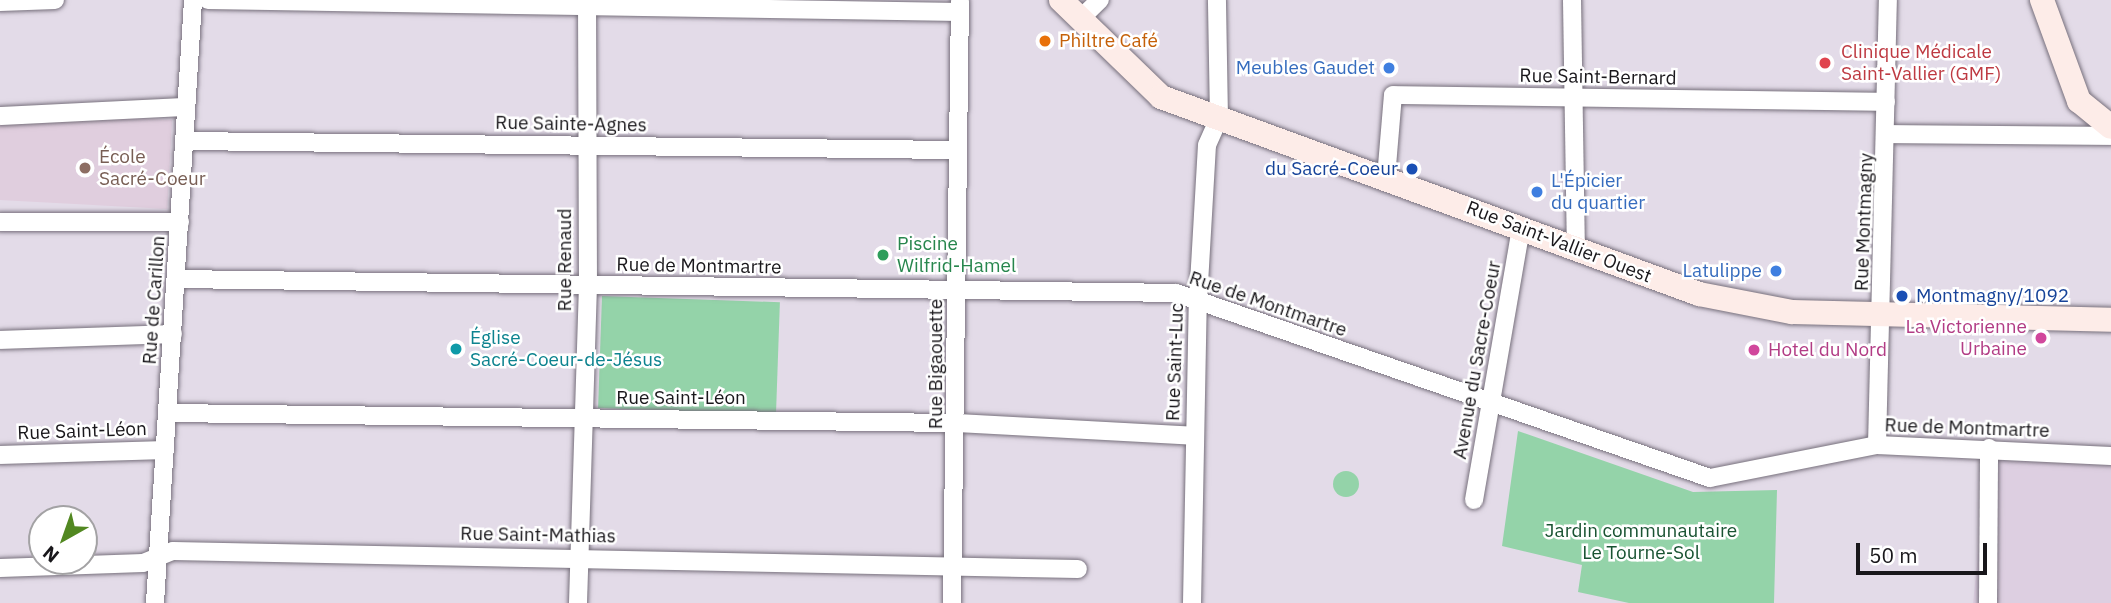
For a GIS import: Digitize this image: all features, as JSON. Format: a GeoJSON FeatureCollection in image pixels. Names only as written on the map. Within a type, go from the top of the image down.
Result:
{"type":"FeatureCollection","features":[{"type":"Feature","properties":{"kind":"street"},"geometry":{"type":"LineString","coordinates":[[0,2],[55,0]]}},
{"type":"Feature","properties":{"kind":"street","name":"Rue de Carillon"},"geometry":{"type":"LineString","coordinates":[[155,603],[193,0]]}},
{"type":"Feature","properties":{"kind":"street"},"geometry":{"type":"LineString","coordinates":[[208,0],[960,6]]}},
{"type":"Feature","properties":{"kind":"street","name":"Rue Saint-Vallier Ouest"},"geometry":{"type":"LineString","coordinates":[[1061,0],[1161,97],[1521,228],[1576,251],[1745,307],[1882,317],[2111,320]]}},
{"type":"Feature","properties":{"kind":"street"},"geometry":{"type":"LineString","coordinates":[[1079,20],[1100,0]]}},
{"type":"Feature","properties":{"kind":"street","name":"Rue Saint-Luc"},"geometry":{"type":"LineString","coordinates":[[1192,603],[1198,301],[1207,145],[1219,118],[1217,0]]}},
{"type":"Feature","properties":{"kind":"street"},"geometry":{"type":"LineString","coordinates":[[1572,0],[1576,251]]}},
{"type":"Feature","properties":{"kind":"street","name":"Rue Montmagny"},"geometry":{"type":"LineString","coordinates":[[1877,445],[1887,134],[1888,0]]}},
{"type":"Feature","properties":{"kind":"street"},"geometry":{"type":"LineString","coordinates":[[2042,0],[2079,101],[2111,127]]}},
{"type":"Feature","properties":{"kind":"street","name":"Rue Renaud"},"geometry":{"type":"LineString","coordinates":[[578,603],[588,286],[585,145],[587,4]]}},
{"type":"Feature","properties":{"kind":"street","name":"Rue Bigaouette"},"geometry":{"type":"LineString","coordinates":[[952,603],[957,423],[960,6]]}},
{"type":"Feature","properties":{"kind":"street","name":"Rue Saint-Bernard"},"geometry":{"type":"LineString","coordinates":[[1386,178],[1393,95],[1886,103]]}},
{"type":"Feature","properties":{"kind":"street"},"geometry":{"type":"LineString","coordinates":[[0,116],[185,107]]}},
{"type":"Feature","properties":{"kind":"street"},"geometry":{"type":"LineString","coordinates":[[1887,134],[2111,136]]}},
{"type":"Feature","properties":{"kind":"street","name":"Rue Sainte-Agnes"},"geometry":{"type":"LineString","coordinates":[[185,141],[957,150]]}},
{"type":"Feature","properties":{"kind":"street"},"geometry":{"type":"LineString","coordinates":[[0,222],[180,222]]}},
{"type":"Feature","properties":{"kind":"street","name":"Avenue du Sacre-Coeur"},"geometry":{"type":"LineString","coordinates":[[1474,500],[1521,228]]}},
{"type":"Feature","properties":{"kind":"street","name":"Rue de Montmartre"},"geometry":{"type":"LineString","coordinates":[[176,279],[1176,293],[1710,478],[1877,445],[1989,448],[2111,456]]}},
{"type":"Feature","properties":{"kind":"street"},"geometry":{"type":"LineString","coordinates":[[0,340],[173,334]]}},
{"type":"Feature","properties":{"kind":"street","name":"Rue Saint-Léon"},"geometry":{"type":"LineString","coordinates":[[168,413],[957,423],[1194,436]]}},
{"type":"Feature","properties":{"kind":"street"},"geometry":{"type":"LineString","coordinates":[[1988,603],[1989,448]]}},
{"type":"Feature","properties":{"kind":"street","name":"Rue Saint-Léon"},"geometry":{"type":"LineString","coordinates":[[0,455],[165,450]]}},
{"type":"Feature","properties":{"kind":"street","name":"Rue Saint-Mathias"},"geometry":{"type":"LineString","coordinates":[[0,568],[158,559],[173,551],[579,556],[953,568],[1079,569]]}},
{"type":"Feature","properties":{"kind":"shaded area","name":"École Sacré-Coeur"},"geometry":{"type":"Polygon","coordinates":[[[0,111],[172,120],[167,209],[0,200],[0,111]]]}},
{"type":"Feature","properties":{"kind":"shaded area"},"geometry":{"type":"Polygon","coordinates":[[[1989,448],[2111,456],[2111,603],[1973,603],[1989,448]]]}},
{"type":"Feature","properties":{"kind":"green space"},"geometry":{"type":"Polygon","coordinates":[[[602,296],[780,302],[776,414],[598,408],[602,296]]]}},
{"type":"Feature","properties":{"kind":"green space","name":"Jardin communautaire Le Tourne-Sol"},"geometry":{"type":"Polygon","coordinates":[[[1518,431],[1693,492],[1777,490],[1774,603],[1629,603],[1578,592],[1582,565],[1502,546],[1518,431]]]}},
{"type":"Feature","properties":{"kind":"green space"},"geometry":{"type":"Polygon","coordinates":[[[1346,471],[1355,475],[1359,484],[1355,493],[1346,497],[1337,493],[1333,484],[1337,475],[1346,471]]]}},
{"type":"Feature","properties":{"kind":"place","name":"Philtre Café"},"geometry":{"type":"Point","coordinates":[1045,41]}},
{"type":"Feature","properties":{"kind":"place","name":"Clinique Médicale Saint-Vallier (GMF)"},"geometry":{"type":"Point","coordinates":[1825,63]}},
{"type":"Feature","properties":{"kind":"place","name":"Meubles Gaudet"},"geometry":{"type":"Point","coordinates":[1389,68]}},
{"type":"Feature","properties":{"kind":"place","name":"École Sacré-Coeur"},"geometry":{"type":"Point","coordinates":[85,168]}},
{"type":"Feature","properties":{"kind":"place","name":"du Sacré-Coeur"},"geometry":{"type":"Point","coordinates":[1412,169]}},
{"type":"Feature","properties":{"kind":"place","name":"L'Épicier du quartier"},"geometry":{"type":"Point","coordinates":[1537,192]}},
{"type":"Feature","properties":{"kind":"place","name":"Piscine Wilfrid-Hamel"},"geometry":{"type":"Point","coordinates":[883,255]}},
{"type":"Feature","properties":{"kind":"place","name":"Latulippe"},"geometry":{"type":"Point","coordinates":[1776,271]}},
{"type":"Feature","properties":{"kind":"place","name":"Montmagny/1092"},"geometry":{"type":"Point","coordinates":[1902,296]}},
{"type":"Feature","properties":{"kind":"place","name":"La Victorienne Urbaine"},"geometry":{"type":"Point","coordinates":[2041,338]}},
{"type":"Feature","properties":{"kind":"place","name":"Église Sacré-Coeur-de-Jésus"},"geometry":{"type":"Point","coordinates":[456,349]}},
{"type":"Feature","properties":{"kind":"place","name":"Hotel du Nord"},"geometry":{"type":"Point","coordinates":[1754,350]}}]}
